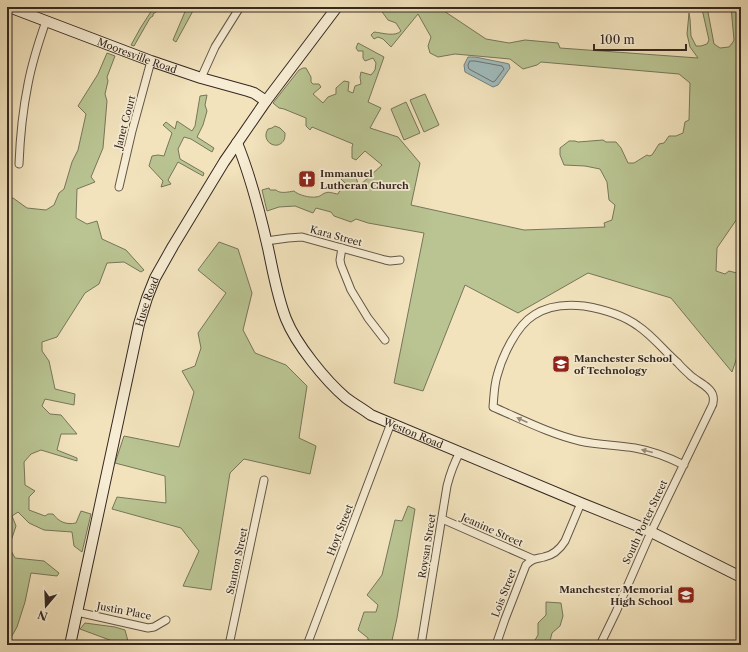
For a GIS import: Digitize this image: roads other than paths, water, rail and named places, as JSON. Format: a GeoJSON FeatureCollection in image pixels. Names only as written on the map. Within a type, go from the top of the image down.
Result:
{"type":"FeatureCollection","features":[{"type":"Feature","properties":{"kind":"street","name":"Mooresville Road"},"geometry":{"type":"LineString","coordinates":[[9,7],[151,61],[201,78],[254,93],[266,101]]}},
{"type":"Feature","properties":{"kind":"street"},"geometry":{"type":"LineString","coordinates":[[201,78],[215,47],[240,7]]}},
{"type":"Feature","properties":{"kind":"street","name":"Huse Road"},"geometry":{"type":"LineString","coordinates":[[70,645],[138,324],[155,278],[166,257],[237,144],[266,101],[337,7]]}},
{"type":"Feature","properties":{"kind":"street"},"geometry":{"type":"LineString","coordinates":[[19,164],[27,85],[46,21]]}},
{"type":"Feature","properties":{"kind":"street","name":"Janet Court"},"geometry":{"type":"LineString","coordinates":[[118,187],[151,61]]}},
{"type":"Feature","properties":{"kind":"street","name":"Weston Road"},"geometry":{"type":"LineString","coordinates":[[237,144],[248,174],[286,319],[296,338],[322,373],[346,398],[371,414],[651,532],[741,577]]}},
{"type":"Feature","properties":{"kind":"street","name":"Kara Street"},"geometry":{"type":"LineString","coordinates":[[266,241],[302,238],[390,261],[400,260]]}},
{"type":"Feature","properties":{"kind":"street"},"geometry":{"type":"LineString","coordinates":[[342,248],[340,260],[341,265],[351,290],[368,318],[385,340]]}},
{"type":"Feature","properties":{"kind":"street","name":"South Porter Street"},"geometry":{"type":"LineString","coordinates":[[600,645],[651,532],[712,408],[713,396],[709,390],[687,372],[638,326],[629,320],[606,311],[591,307],[567,305],[550,308],[533,315],[515,334],[499,368],[494,388],[493,407],[538,427],[563,436],[594,444],[636,448],[660,454],[684,464]]}},
{"type":"Feature","properties":{"kind":"street","name":"Hoyt Street"},"geometry":{"type":"LineString","coordinates":[[308,645],[391,423]]}},
{"type":"Feature","properties":{"kind":"street","name":"Roysan Street"},"geometry":{"type":"LineString","coordinates":[[421,645],[449,478],[460,452]]}},
{"type":"Feature","properties":{"kind":"street","name":"Stanton Street"},"geometry":{"type":"LineString","coordinates":[[229,645],[264,480]]}},
{"type":"Feature","properties":{"kind":"street"},"geometry":{"type":"LineString","coordinates":[[533,559],[552,555],[562,547],[581,503]]}},
{"type":"Feature","properties":{"kind":"street","name":"Jeanine Street"},"geometry":{"type":"LineString","coordinates":[[442,519],[533,559]]}},
{"type":"Feature","properties":{"kind":"street","name":"Lois Street"},"geometry":{"type":"LineString","coordinates":[[496,645],[524,569],[533,559]]}},
{"type":"Feature","properties":{"kind":"street","name":"Justin Place"},"geometry":{"type":"LineString","coordinates":[[77,612],[148,628],[154,627],[166,620]]}},
{"type":"Feature","properties":{"kind":"water"},"geometry":{"type":"Polygon","coordinates":[[[468,57],[509,64],[510,68],[498,85],[493,87],[465,72],[464,65],[468,57]]]}},
{"type":"Feature","properties":{"kind":"place","name":"Immanuel Lutheran Church"},"geometry":{"type":"Point","coordinates":[307,179]}},
{"type":"Feature","properties":{"kind":"place","name":"Manchester School of Technology"},"geometry":{"type":"Point","coordinates":[561,364]}},
{"type":"Feature","properties":{"kind":"place","name":"Manchester Memorial High School"},"geometry":{"type":"Point","coordinates":[686,595]}}]}
